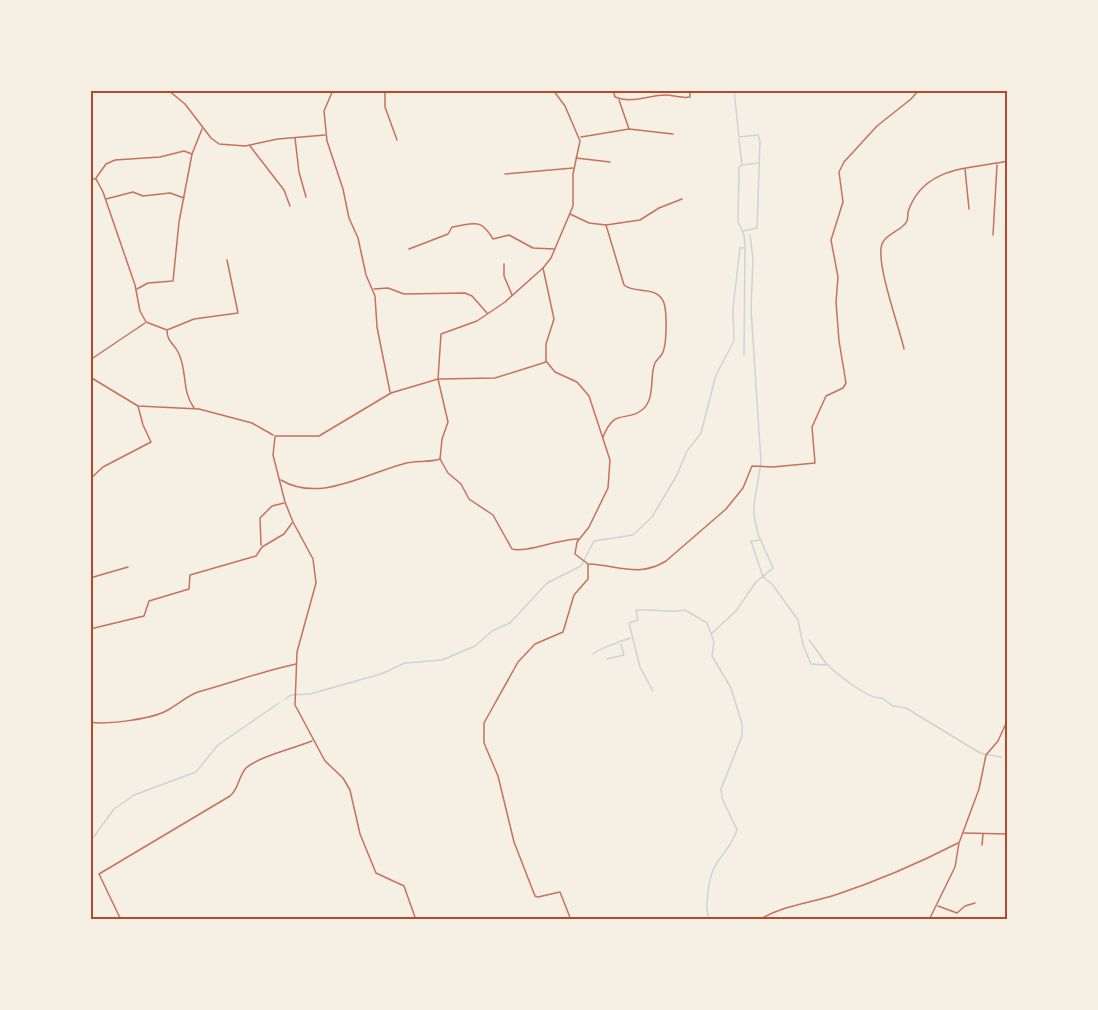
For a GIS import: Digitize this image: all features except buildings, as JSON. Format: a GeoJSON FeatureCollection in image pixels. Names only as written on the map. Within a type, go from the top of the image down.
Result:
{"type":"FeatureCollection","features":[{"type":"Feature","properties":{"kind":"street"},"geometry":{"type":"LineString","coordinates":[[168,90],[185,104],[202,129],[219,144],[235,147],[296,137],[326,135]]}},
{"type":"Feature","properties":{"kind":"street"},"geometry":{"type":"LineString","coordinates":[[333,90],[324,111],[326,135],[343,189],[349,218],[358,238],[366,275],[373,289],[391,393]]}},
{"type":"Feature","properties":{"kind":"street"},"geometry":{"type":"LineString","coordinates":[[385,90],[385,107],[397,140]]}},
{"type":"Feature","properties":{"kind":"street"},"geometry":{"type":"LineString","coordinates":[[553,90],[565,106],[580,137],[574,168],[573,201],[570,214],[561,228],[555,249],[543,268],[488,314],[457,330],[441,334],[438,379],[448,422],[442,439],[440,459],[448,473],[461,484],[470,499],[493,515],[512,549],[522,550],[554,541],[579,539]]}},
{"type":"Feature","properties":{"kind":"street"},"geometry":{"type":"LineString","coordinates":[[613,90],[615,97],[619,99],[629,129]]}},
{"type":"Feature","properties":{"kind":"street"},"geometry":{"type":"LineString","coordinates":[[619,99],[663,95],[686,98],[690,96],[690,90]]}},
{"type":"Feature","properties":{"kind":"street"},"geometry":{"type":"LineString","coordinates":[[543,268],[554,319],[546,349],[546,361],[555,372],[577,382],[587,393],[610,460],[608,487],[590,527],[579,539],[575,554],[588,564],[630,571],[655,567],[669,559],[726,509],[743,489],[752,466],[815,463],[812,427],[826,396],[843,388],[846,383],[839,341],[836,302],[838,277],[831,240],[843,202],[839,172],[844,162],[877,126],[919,90]]}},
{"type":"Feature","properties":{"kind":"street"},"geometry":{"type":"LineString","coordinates":[[136,290],[148,282],[169,283],[173,281],[179,222],[192,154],[202,129]]}},
{"type":"Feature","properties":{"kind":"street"},"geometry":{"type":"LineString","coordinates":[[580,137],[605,135],[629,129],[674,134]]}},
{"type":"Feature","properties":{"kind":"street"},"geometry":{"type":"LineString","coordinates":[[296,137],[299,172],[306,197]]}},
{"type":"Feature","properties":{"kind":"street"},"geometry":{"type":"LineString","coordinates":[[249,145],[284,190],[290,206]]}},
{"type":"Feature","properties":{"kind":"street"},"geometry":{"type":"LineString","coordinates":[[96,179],[106,164],[115,160],[160,157],[184,151],[192,154]]}},
{"type":"Feature","properties":{"kind":"street"},"geometry":{"type":"LineString","coordinates":[[576,158],[610,162]]}},
{"type":"Feature","properties":{"kind":"street"},"geometry":{"type":"LineString","coordinates":[[904,349],[886,286],[881,244],[904,225],[911,207],[934,177],[965,168],[1008,161]]}},
{"type":"Feature","properties":{"kind":"street"},"geometry":{"type":"LineString","coordinates":[[993,236],[997,164]]}},
{"type":"Feature","properties":{"kind":"street"},"geometry":{"type":"LineString","coordinates":[[505,174],[574,168]]}},
{"type":"Feature","properties":{"kind":"street"},"geometry":{"type":"LineString","coordinates":[[965,168],[969,209]]}},
{"type":"Feature","properties":{"kind":"street"},"geometry":{"type":"LineString","coordinates":[[90,179],[96,179]]}},
{"type":"Feature","properties":{"kind":"street"},"geometry":{"type":"LineString","coordinates":[[96,179],[106,199],[136,290],[141,315],[146,322],[167,330],[194,319],[238,313],[228,260]]}},
{"type":"Feature","properties":{"kind":"street"},"geometry":{"type":"LineString","coordinates":[[106,199],[133,192],[147,196],[170,193],[185,198]]}},
{"type":"Feature","properties":{"kind":"street"},"geometry":{"type":"LineString","coordinates":[[570,214],[589,224],[606,225],[640,220],[658,208],[682,199]]}},
{"type":"Feature","properties":{"kind":"street"},"geometry":{"type":"LineString","coordinates":[[409,249],[448,234],[452,227],[480,223],[485,226],[493,239],[509,235],[532,248],[555,249]]}},
{"type":"Feature","properties":{"kind":"street"},"geometry":{"type":"LineString","coordinates":[[602,438],[614,419],[639,412],[646,406],[652,388],[654,364],[663,351],[666,316],[665,305],[658,295],[629,289],[624,285],[606,225]]}},
{"type":"Feature","properties":{"kind":"street"},"geometry":{"type":"LineString","coordinates":[[504,264],[504,276],[512,295]]}},
{"type":"Feature","properties":{"kind":"street"},"geometry":{"type":"LineString","coordinates":[[373,289],[388,288],[404,294],[465,293],[472,296],[488,314]]}},
{"type":"Feature","properties":{"kind":"street"},"geometry":{"type":"LineString","coordinates":[[90,360],[146,322]]}},
{"type":"Feature","properties":{"kind":"street"},"geometry":{"type":"LineString","coordinates":[[167,330],[167,338],[178,352],[186,375],[184,387],[194,408]]}},
{"type":"Feature","properties":{"kind":"street"},"geometry":{"type":"LineString","coordinates":[[90,377],[138,406],[194,408],[252,423],[275,436],[319,436],[391,393],[438,379],[495,378],[531,368],[546,361]]}},
{"type":"Feature","properties":{"kind":"street"},"geometry":{"type":"LineString","coordinates":[[90,479],[103,467],[151,443],[152,438],[143,425],[138,406]]}},
{"type":"Feature","properties":{"kind":"street"},"geometry":{"type":"LineString","coordinates":[[275,436],[273,455],[285,502],[292,522],[311,554],[316,583],[296,664],[295,705],[325,761],[348,785],[360,834],[373,869],[378,876],[404,886],[416,920]]}},
{"type":"Feature","properties":{"kind":"street"},"geometry":{"type":"LineString","coordinates":[[281,480],[300,488],[329,487],[406,463],[440,459]]}},
{"type":"Feature","properties":{"kind":"street"},"geometry":{"type":"LineString","coordinates":[[90,629],[144,616],[149,601],[189,589],[190,575],[256,556],[261,547],[260,518],[272,506],[285,502]]}},
{"type":"Feature","properties":{"kind":"street"},"geometry":{"type":"LineString","coordinates":[[261,547],[284,534],[292,522]]}},
{"type":"Feature","properties":{"kind":"street"},"geometry":{"type":"LineString","coordinates":[[571,920],[560,892],[535,896],[514,842],[498,776],[486,747],[483,731],[487,715],[518,662],[536,644],[563,632],[574,595],[587,582],[588,564]]}},
{"type":"Feature","properties":{"kind":"street"},"geometry":{"type":"LineString","coordinates":[[90,578],[128,567]]}},
{"type":"Feature","properties":{"kind":"street"},"geometry":{"type":"LineString","coordinates":[[90,722],[101,724],[155,715],[198,693],[227,686],[271,669],[296,664]]}},
{"type":"Feature","properties":{"kind":"street"},"geometry":{"type":"LineString","coordinates":[[929,920],[956,867],[959,843],[979,789],[986,754],[998,741],[1008,719]]}},
{"type":"Feature","properties":{"kind":"street"},"geometry":{"type":"LineString","coordinates":[[121,920],[99,874],[233,794],[240,776],[251,764],[313,741]]}},
{"type":"Feature","properties":{"kind":"street"},"geometry":{"type":"LineString","coordinates":[[963,833],[1008,834]]}},
{"type":"Feature","properties":{"kind":"street"},"geometry":{"type":"LineString","coordinates":[[982,845],[983,833]]}},
{"type":"Feature","properties":{"kind":"street"},"geometry":{"type":"LineString","coordinates":[[759,920],[781,910],[826,898],[902,871],[959,843]]}},
{"type":"Feature","properties":{"kind":"street"},"geometry":{"type":"LineString","coordinates":[[937,906],[957,913],[965,906],[975,903]]}},
{"type":"Feature","properties":{"kind":"waterway"},"geometry":{"type":"LineString","coordinates":[[734,90],[739,137],[758,135],[760,141],[757,228],[743,231]]}},
{"type":"Feature","properties":{"kind":"waterway"},"geometry":{"type":"LineString","coordinates":[[739,139],[742,165],[759,163]]}},
{"type":"Feature","properties":{"kind":"waterway"},"geometry":{"type":"LineString","coordinates":[[742,165],[739,167],[738,222],[744,235],[745,248],[744,355]]}},
{"type":"Feature","properties":{"kind":"waterway"},"geometry":{"type":"LineString","coordinates":[[711,634],[736,611],[756,582],[773,568],[758,534],[754,516],[761,462],[751,309],[753,259],[750,235]]}},
{"type":"Feature","properties":{"kind":"waterway"},"geometry":{"type":"LineString","coordinates":[[285,699],[291,695],[310,694],[381,674],[405,663],[442,660],[475,646],[492,631],[510,623],[547,583],[581,566],[594,541],[633,535],[652,517],[677,475],[687,451],[701,433],[716,375],[734,341],[733,308],[740,248],[745,248]]}},
{"type":"Feature","properties":{"kind":"waterway"},"geometry":{"type":"LineString","coordinates":[[761,540],[751,541],[763,577],[772,584],[798,620],[803,645],[811,664],[827,665]]}},
{"type":"Feature","properties":{"kind":"waterway"},"geometry":{"type":"LineString","coordinates":[[653,691],[640,667],[629,623],[638,620],[636,610],[685,610],[707,623],[714,642],[712,656],[731,688],[742,724],[742,736],[721,789],[722,798],[737,830],[729,847],[712,872],[707,903],[710,920]]}},
{"type":"Feature","properties":{"kind":"waterway"},"geometry":{"type":"LineString","coordinates":[[593,654],[631,638]]}},
{"type":"Feature","properties":{"kind":"waterway"},"geometry":{"type":"LineString","coordinates":[[809,640],[830,667],[869,695],[882,698],[893,706],[906,708],[980,753],[1001,757]]}},
{"type":"Feature","properties":{"kind":"waterway"},"geometry":{"type":"LineString","coordinates":[[607,659],[624,655],[621,644]]}},
{"type":"Feature","properties":{"kind":"waterway"},"geometry":{"type":"LineString","coordinates":[[90,842],[114,809],[134,795],[196,772],[218,745],[279,703]]}}]}
